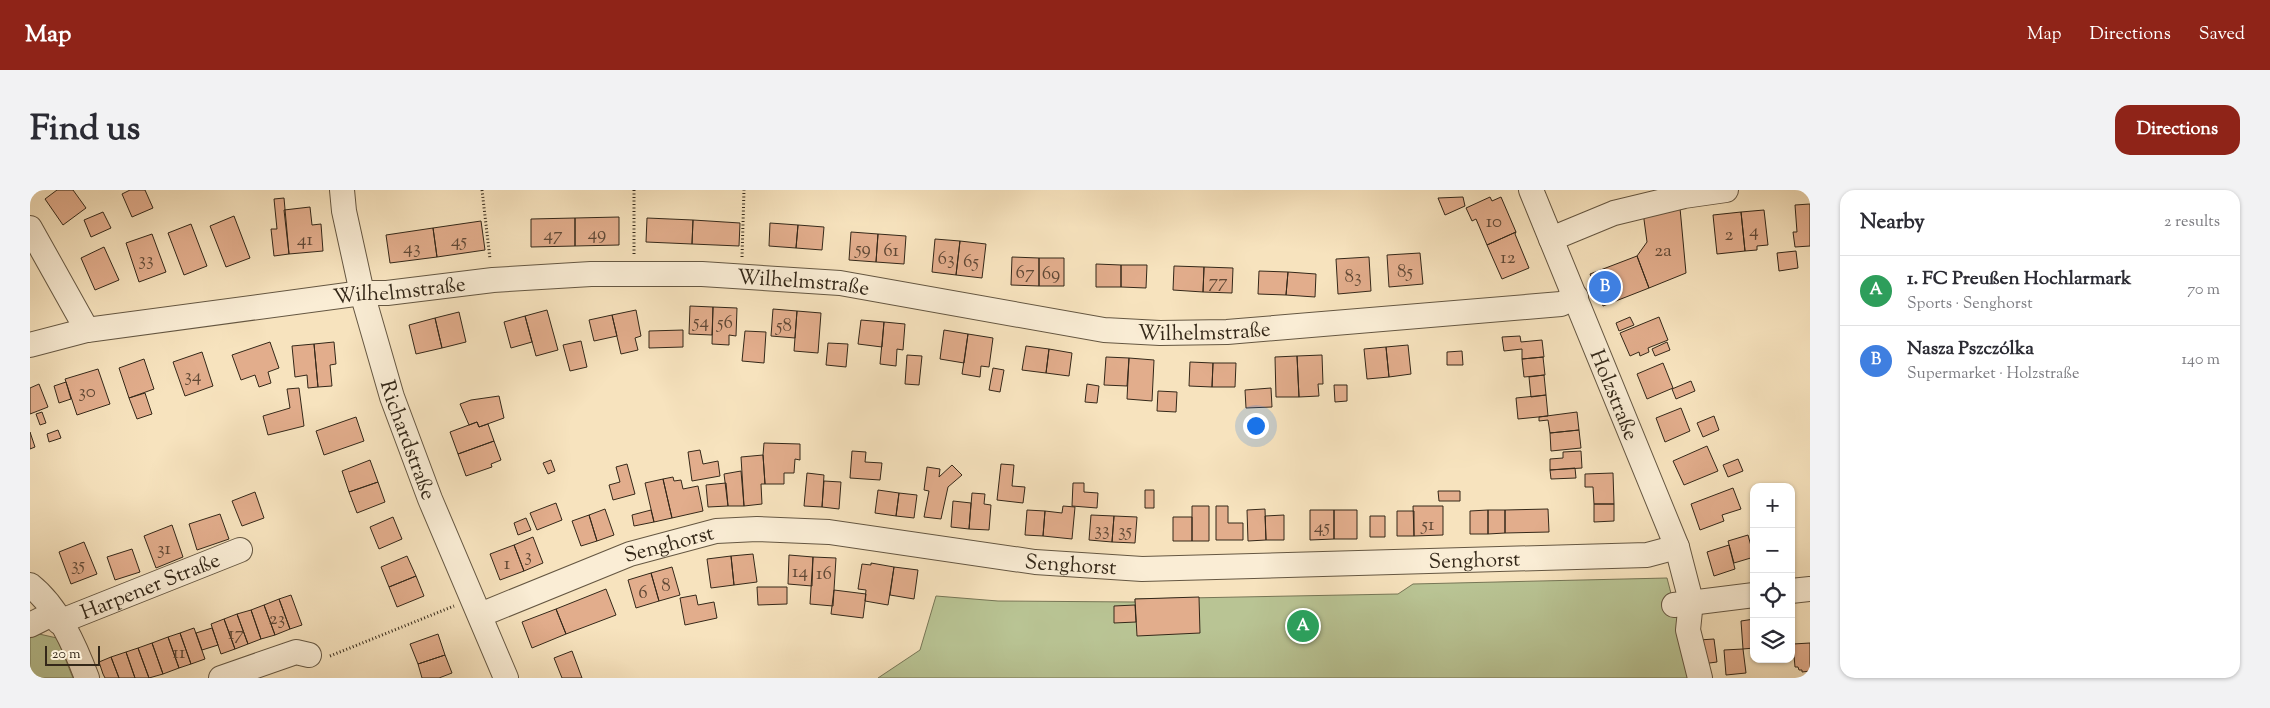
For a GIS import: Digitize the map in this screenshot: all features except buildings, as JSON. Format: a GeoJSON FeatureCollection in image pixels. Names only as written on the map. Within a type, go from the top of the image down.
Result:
{"type":"FeatureCollection","features":[{"type":"Feature","properties":{"kind":"street","name":"Richardstraße"},"geometry":{"type":"LineString","coordinates":[[342,190],[344,211],[362,293],[392,397],[430,499],[506,678]]}},
{"type":"Feature","properties":{"kind":"street","name":"Holzstraße"},"geometry":{"type":"LineString","coordinates":[[1531,190],[1677,547],[1689,602]]}},
{"type":"Feature","properties":{"kind":"street"},"geometry":{"type":"LineString","coordinates":[[1551,239],[1614,213],[1684,196],[1726,190]]}},
{"type":"Feature","properties":{"kind":"street"},"geometry":{"type":"LineString","coordinates":[[30,228],[87,330]]}},
{"type":"Feature","properties":{"kind":"street","name":"Wilhelmstraße"},"geometry":{"type":"LineString","coordinates":[[30,345],[87,330],[362,293],[387,293],[492,280],[634,273],[840,283],[1104,330],[1160,332],[1227,332],[1561,304],[1576,297]]}},
{"type":"Feature","properties":{"kind":"street","name":"Senghorst"},"geometry":{"type":"LineString","coordinates":[[476,607],[630,554],[716,531],[757,528],[829,532],[1035,562],[1142,569],[1647,555],[1677,547]]}},
{"type":"Feature","properties":{"kind":"street","name":"Harpener Straße"},"geometry":{"type":"LineString","coordinates":[[56,617],[240,550]]}},
{"type":"Feature","properties":{"kind":"street","name":"Harpener Straße"},"geometry":{"type":"LineString","coordinates":[[30,586],[42,594],[77,652],[87,678]]}},
{"type":"Feature","properties":{"kind":"street"},"geometry":{"type":"LineString","coordinates":[[1795,591],[1810,589]]}},
{"type":"Feature","properties":{"kind":"street"},"geometry":{"type":"LineString","coordinates":[[1689,602],[1750,595]]}},
{"type":"Feature","properties":{"kind":"street"},"geometry":{"type":"LineString","coordinates":[[1689,602],[1705,640]]}},
{"type":"Feature","properties":{"kind":"street"},"geometry":{"type":"LineString","coordinates":[[1689,602],[1688,630],[1700,678]]}},
{"type":"Feature","properties":{"kind":"street"},"geometry":{"type":"LineString","coordinates":[[30,625],[56,617]]}},
{"type":"Feature","properties":{"kind":"street"},"geometry":{"type":"LineString","coordinates":[[221,678],[296,652],[309,655]]}},
{"type":"Feature","properties":{"kind":"path"},"geometry":{"type":"LineString","coordinates":[[482,190],[492,280]]}},
{"type":"Feature","properties":{"kind":"path"},"geometry":{"type":"LineString","coordinates":[[634,190],[634,273]]}},
{"type":"Feature","properties":{"kind":"path"},"geometry":{"type":"LineString","coordinates":[[741,277],[744,190]]}},
{"type":"Feature","properties":{"kind":"path"},"geometry":{"type":"LineString","coordinates":[[309,655],[323,658],[476,607]]}},
{"type":"Feature","properties":{"kind":"green space"},"geometry":{"type":"Polygon","coordinates":[[[1667,578],[1693,678],[878,678],[920,650],[936,596],[998,601],[1135,602],[1135,599],[1398,594],[1413,584],[1667,578]]]}},
{"type":"Feature","properties":{"kind":"green space"},"geometry":{"type":"Polygon","coordinates":[[[39,634],[57,638],[73,678],[30,678],[30,638],[39,634]]]}},
{"type":"Feature","properties":{"kind":"place","name":"Nasza Pszczólka"},"geometry":{"type":"Point","coordinates":[1605,287]}},
{"type":"Feature","properties":{"kind":"place","name":"1. FC Preußen Hochlarmark"},"geometry":{"type":"Point","coordinates":[1303,626]}}]}
